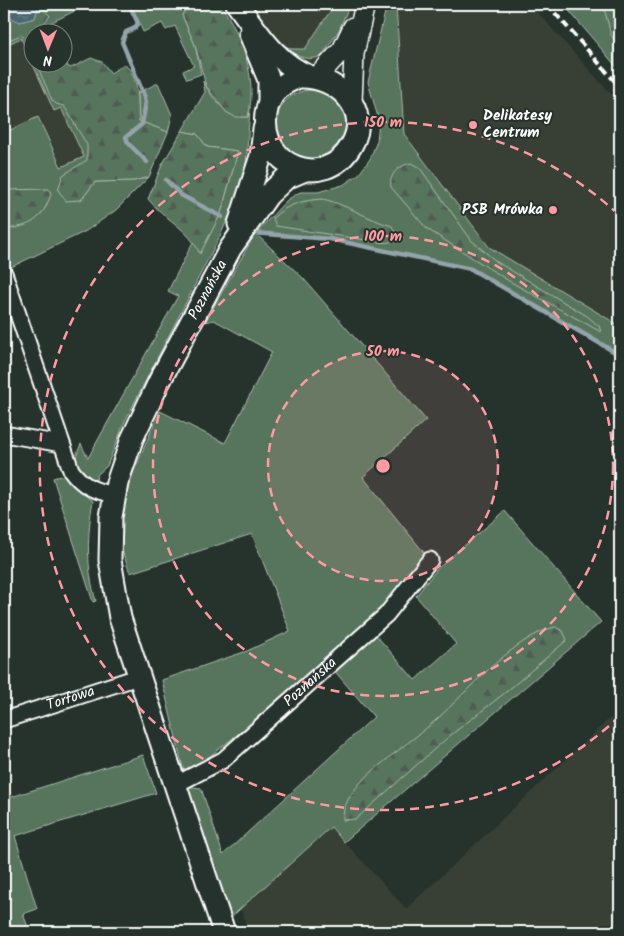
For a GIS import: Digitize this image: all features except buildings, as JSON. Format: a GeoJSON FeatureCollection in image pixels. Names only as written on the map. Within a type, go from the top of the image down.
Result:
{"type":"FeatureCollection","features":[{"type":"Feature","properties":{"kind":"main road"},"geometry":{"type":"LineString","coordinates":[[236,4],[256,31],[296,72],[331,82],[352,102],[357,125],[354,142],[348,152],[330,166],[306,170],[295,167],[276,154],[269,143],[265,124],[269,100],[268,80],[262,61],[236,4]]}},
{"type":"Feature","properties":{"kind":"main road"},"geometry":{"type":"LineString","coordinates":[[269,100],[278,88],[287,82],[314,77]]}},
{"type":"Feature","properties":{"kind":"main road","name":"Poznańska"},"geometry":{"type":"LineString","coordinates":[[230,249],[258,165],[265,124]]}},
{"type":"Feature","properties":{"kind":"main road","name":"Poznańska"},"geometry":{"type":"LineString","coordinates":[[224,932],[120,618],[112,577],[110,536],[114,495],[126,454],[140,422],[230,249],[268,195],[286,178],[306,170]]}},
{"type":"Feature","properties":{"kind":"street"},"geometry":{"type":"LineString","coordinates":[[314,77],[342,50],[365,4]]}},
{"type":"Feature","properties":{"kind":"street"},"geometry":{"type":"LineString","coordinates":[[352,102],[354,54],[365,4]]}},
{"type":"Feature","properties":{"kind":"street"},"geometry":{"type":"LineString","coordinates":[[4,273],[71,470],[82,484],[97,492],[114,495]]}},
{"type":"Feature","properties":{"kind":"street"},"geometry":{"type":"LineString","coordinates":[[4,434],[62,444]]}},
{"type":"Feature","properties":{"kind":"street","name":"Poznańska"},"geometry":{"type":"LineString","coordinates":[[175,786],[224,760],[386,615],[430,560]]}},
{"type":"Feature","properties":{"kind":"street","name":"Torfowa"},"geometry":{"type":"LineString","coordinates":[[4,720],[138,677]]}},
{"type":"Feature","properties":{"kind":"shaded area"},"geometry":{"type":"Polygon","coordinates":[[[4,4],[89,4],[52,22],[22,22],[22,72],[71,72],[107,143],[4,224],[4,4]]]}},
{"type":"Feature","properties":{"kind":"shaded area"},"geometry":{"type":"Polygon","coordinates":[[[237,4],[365,4],[311,77],[237,4]]]}},
{"type":"Feature","properties":{"kind":"shaded area"},"geometry":{"type":"Polygon","coordinates":[[[396,4],[530,4],[620,104],[620,326],[489,247],[404,134],[396,4]]]}},
{"type":"Feature","properties":{"kind":"shaded area"},"geometry":{"type":"Polygon","coordinates":[[[620,709],[620,932],[249,932],[241,910],[331,827],[406,909],[620,709]]]}},
{"type":"Feature","properties":{"kind":"green space"},"geometry":{"type":"Polygon","coordinates":[[[4,4],[89,4],[52,22],[22,22],[22,40],[21,38],[4,46],[4,4]]]}},
{"type":"Feature","properties":{"kind":"green space"},"geometry":{"type":"Polygon","coordinates":[[[39,4],[50,16],[45,22],[22,22],[22,36],[4,42],[4,14],[20,22],[35,18],[39,4]]]}},
{"type":"Feature","properties":{"kind":"green space"},"geometry":{"type":"Polygon","coordinates":[[[131,4],[189,4],[182,15],[195,45],[201,74],[187,79],[183,71],[194,66],[175,26],[166,30],[162,23],[143,32],[131,4]]]}},
{"type":"Feature","properties":{"kind":"green space"},"geometry":{"type":"Polygon","coordinates":[[[189,4],[220,4],[235,29],[246,58],[249,73],[251,103],[248,117],[235,117],[226,112],[206,86],[195,45],[182,15],[189,4]]]}},
{"type":"Feature","properties":{"kind":"green space"},"geometry":{"type":"Polygon","coordinates":[[[335,4],[350,4],[339,30],[322,56],[316,58],[301,57],[283,45],[292,49],[305,49],[335,4]]]}},
{"type":"Feature","properties":{"kind":"green space"},"geometry":{"type":"Polygon","coordinates":[[[387,4],[396,4],[404,134],[489,247],[620,326],[620,355],[471,269],[330,239],[256,234],[303,278],[426,420],[363,477],[430,560],[302,683],[185,776],[162,680],[247,651],[290,631],[252,534],[130,573],[119,542],[126,489],[160,411],[225,443],[272,352],[214,320],[205,322],[255,234],[287,200],[300,192],[318,192],[343,185],[359,174],[370,159],[377,141],[379,121],[368,82],[387,4]]]}},
{"type":"Feature","properties":{"kind":"green space"},"geometry":{"type":"Polygon","coordinates":[[[567,4],[620,4],[620,71],[565,6],[567,4]]]}},
{"type":"Feature","properties":{"kind":"green space"},"geometry":{"type":"Polygon","coordinates":[[[603,4],[620,4],[620,49],[611,35],[603,4]]]}},
{"type":"Feature","properties":{"kind":"green space"},"geometry":{"type":"Polygon","coordinates":[[[91,58],[102,62],[111,73],[124,64],[129,70],[136,83],[139,121],[168,132],[149,177],[134,181],[95,182],[81,200],[66,201],[58,190],[63,175],[87,160],[87,145],[64,106],[56,104],[52,100],[40,72],[72,72],[72,68],[91,58]]]}},
{"type":"Feature","properties":{"kind":"green space"},"geometry":{"type":"Polygon","coordinates":[[[36,72],[71,72],[107,143],[63,195],[86,194],[95,182],[134,181],[149,177],[116,210],[86,231],[7,269],[4,257],[4,229],[29,223],[47,205],[4,224],[4,133],[38,117],[61,167],[84,157],[61,108],[54,111],[36,72]]]}},
{"type":"Feature","properties":{"kind":"green space"},"geometry":{"type":"Polygon","coordinates":[[[203,81],[215,100],[226,111],[247,117],[250,107],[245,179],[221,234],[125,421],[107,466],[97,475],[96,480],[83,474],[78,468],[76,457],[81,444],[88,458],[178,296],[168,291],[194,240],[200,253],[221,213],[238,151],[207,147],[197,134],[182,131],[205,92],[203,81]]]}},
{"type":"Feature","properties":{"kind":"green space"},"geometry":{"type":"Polygon","coordinates":[[[158,83],[172,115],[168,132],[139,121],[138,93],[158,83]]]}},
{"type":"Feature","properties":{"kind":"green space"},"geometry":{"type":"Polygon","coordinates":[[[311,90],[324,93],[336,100],[343,112],[346,125],[343,138],[336,150],[324,157],[311,160],[298,157],[286,150],[279,138],[276,125],[279,112],[286,100],[298,93],[311,90]]]}},
{"type":"Feature","properties":{"kind":"green space"},"geometry":{"type":"Polygon","coordinates":[[[182,131],[197,134],[207,147],[238,151],[221,213],[200,254],[190,237],[148,199],[162,165],[182,131]]]}},
{"type":"Feature","properties":{"kind":"green space"},"geometry":{"type":"Polygon","coordinates":[[[411,163],[420,168],[472,241],[497,262],[587,316],[599,326],[601,332],[509,281],[427,229],[391,187],[393,174],[403,166],[411,163]]]}},
{"type":"Feature","properties":{"kind":"green space"},"geometry":{"type":"Polygon","coordinates":[[[49,189],[51,194],[44,211],[34,221],[4,229],[4,190],[49,189]]]}},
{"type":"Feature","properties":{"kind":"green space"},"geometry":{"type":"Polygon","coordinates":[[[323,199],[392,226],[396,235],[391,241],[384,243],[276,226],[273,218],[284,209],[309,200],[323,199]]]}},
{"type":"Feature","properties":{"kind":"green space"},"geometry":{"type":"Polygon","coordinates":[[[64,475],[73,486],[93,501],[88,551],[90,576],[96,601],[93,602],[53,478],[64,475]]]}},
{"type":"Feature","properties":{"kind":"green space"},"geometry":{"type":"Polygon","coordinates":[[[505,511],[601,622],[344,842],[331,827],[228,920],[185,786],[201,788],[223,855],[374,717],[332,668],[375,634],[415,680],[456,644],[416,596],[437,569],[505,511]]]}},
{"type":"Feature","properties":{"kind":"green space"},"geometry":{"type":"Polygon","coordinates":[[[555,627],[563,631],[567,640],[506,692],[447,738],[356,819],[343,820],[348,800],[360,783],[436,720],[508,653],[540,632],[555,627]]]}},
{"type":"Feature","properties":{"kind":"green space"},"geometry":{"type":"Polygon","coordinates":[[[143,755],[156,793],[15,836],[37,909],[23,914],[30,932],[4,932],[4,788],[8,798],[143,755]]]}},
{"type":"Feature","properties":{"kind":"water"},"geometry":{"type":"Polygon","coordinates":[[[4,4],[39,4],[35,18],[20,22],[4,14],[4,4]]]}},
{"type":"Feature","properties":{"kind":"waterway"},"geometry":{"type":"LineString","coordinates":[[129,4],[138,23],[135,28],[126,32],[122,42],[146,102],[142,124],[126,137],[128,143],[147,162]]}},
{"type":"Feature","properties":{"kind":"waterway"},"geometry":{"type":"LineString","coordinates":[[166,180],[181,195],[222,217]]}},
{"type":"Feature","properties":{"kind":"waterway"},"geometry":{"type":"LineString","coordinates":[[253,233],[330,239],[471,269],[620,355]]}},
{"type":"Feature","properties":{"kind":"railway"},"geometry":{"type":"LineString","coordinates":[[547,4],[620,87]]}},
{"type":"Feature","properties":{"kind":"place","name":"Delikatesy Centrum"},"geometry":{"type":"Point","coordinates":[473,125]}},
{"type":"Feature","properties":{"kind":"place","name":"PSB Mrówka"},"geometry":{"type":"Point","coordinates":[553,210]}}]}
